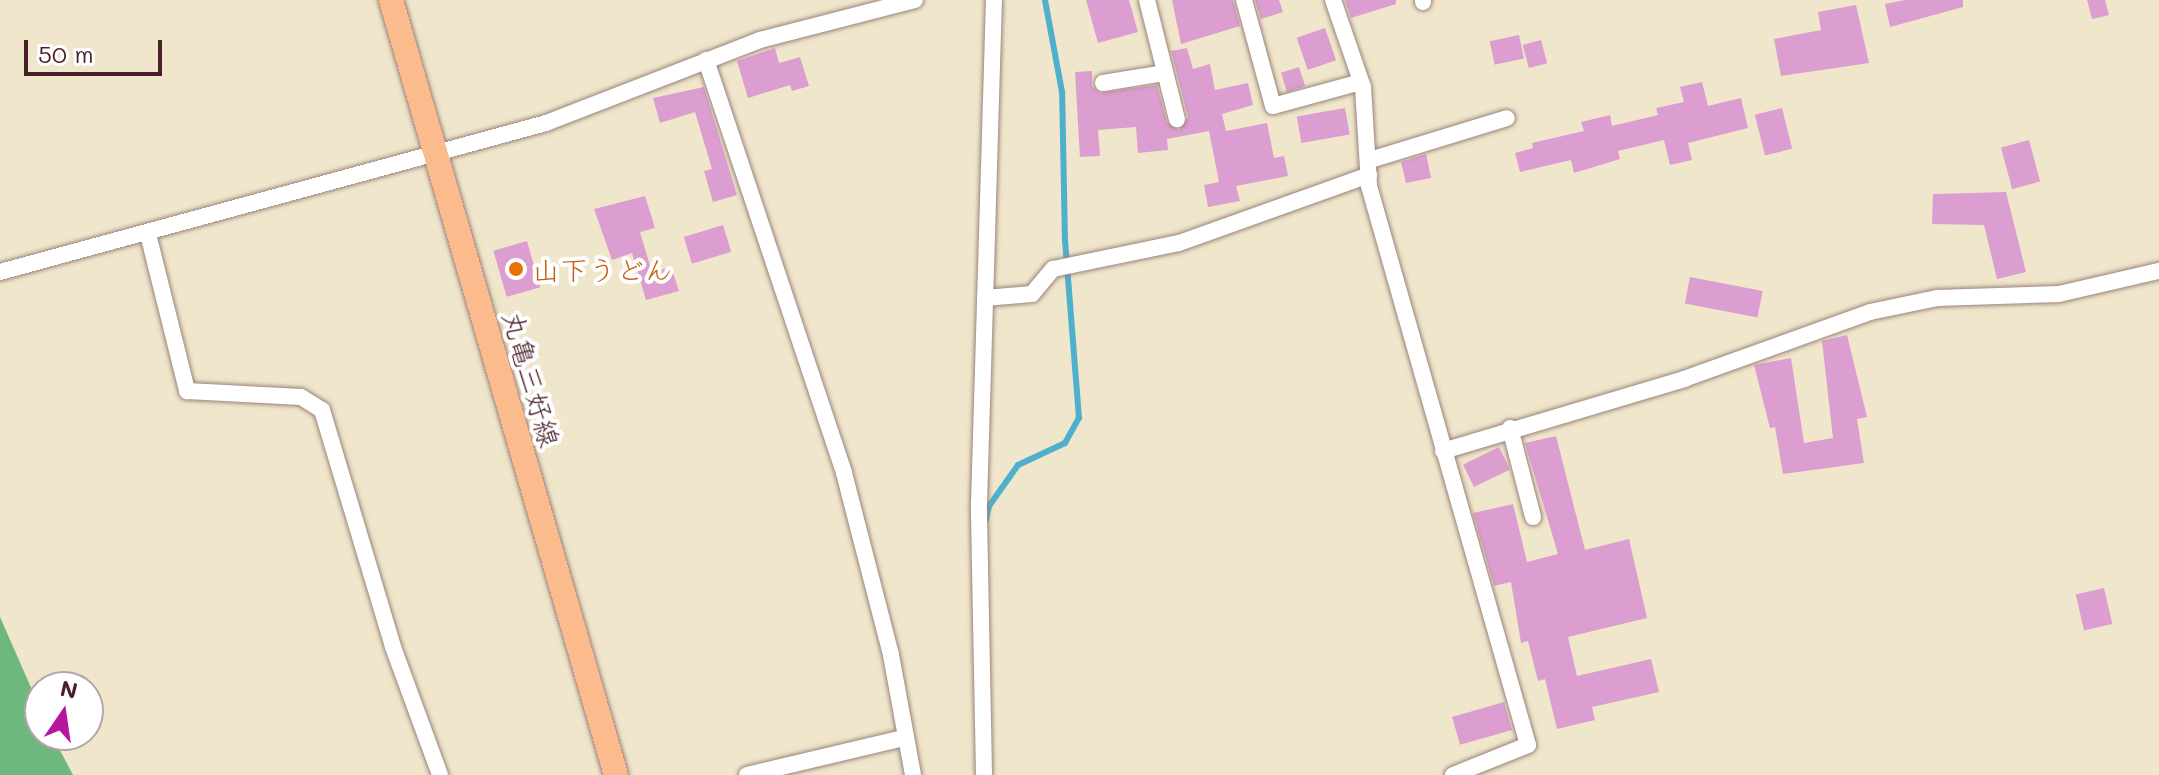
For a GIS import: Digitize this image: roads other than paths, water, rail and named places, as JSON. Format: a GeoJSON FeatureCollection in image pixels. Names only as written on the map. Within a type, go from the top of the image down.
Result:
{"type":"FeatureCollection","features":[{"type":"Feature","properties":{"kind":"main road","name":"丸亀三好線"},"geometry":{"type":"LineString","coordinates":[[391,0],[616,775]]}},
{"type":"Feature","properties":{"kind":"street"},"geometry":{"type":"LineString","coordinates":[[0,272],[435,156],[546,123],[706,60],[793,30],[853,19],[915,0]]}},
{"type":"Feature","properties":{"kind":"street"},"geometry":{"type":"LineString","coordinates":[[984,775],[979,504],[994,0]]}},
{"type":"Feature","properties":{"kind":"street"},"geometry":{"type":"LineString","coordinates":[[1147,0],[1177,119]]}},
{"type":"Feature","properties":{"kind":"street"},"geometry":{"type":"LineString","coordinates":[[1244,0],[1273,106],[1361,82]]}},
{"type":"Feature","properties":{"kind":"street"},"geometry":{"type":"LineString","coordinates":[[1333,0],[1361,82],[1370,168],[1443,451],[1528,745],[1453,775]]}},
{"type":"Feature","properties":{"kind":"street"},"geometry":{"type":"LineString","coordinates":[[706,60],[844,473],[891,655],[913,775]]}},
{"type":"Feature","properties":{"kind":"street"},"geometry":{"type":"LineString","coordinates":[[1103,83],[1165,73]]}},
{"type":"Feature","properties":{"kind":"street"},"geometry":{"type":"LineString","coordinates":[[985,298],[1032,294],[1053,269],[1179,243],[1507,118]]}},
{"type":"Feature","properties":{"kind":"street"},"geometry":{"type":"LineString","coordinates":[[148,234],[187,391],[301,397],[322,410],[393,647],[440,775]]}},
{"type":"Feature","properties":{"kind":"street"},"geometry":{"type":"LineString","coordinates":[[1443,451],[1510,428],[1684,379],[1870,312],[1937,298],[2059,294],[2159,271]]}},
{"type":"Feature","properties":{"kind":"street"},"geometry":{"type":"LineString","coordinates":[[1510,428],[1533,517]]}},
{"type":"Feature","properties":{"kind":"street"},"geometry":{"type":"LineString","coordinates":[[747,775],[904,738]]}},
{"type":"Feature","properties":{"kind":"waterway"},"geometry":{"type":"LineString","coordinates":[[986,520],[989,506],[1018,465],[1065,443],[1079,418],[1065,242],[1062,92],[1045,0]]}},
{"type":"Feature","properties":{"kind":"place","name":"山下うどん"},"geometry":{"type":"Point","coordinates":[516,269]}}]}
